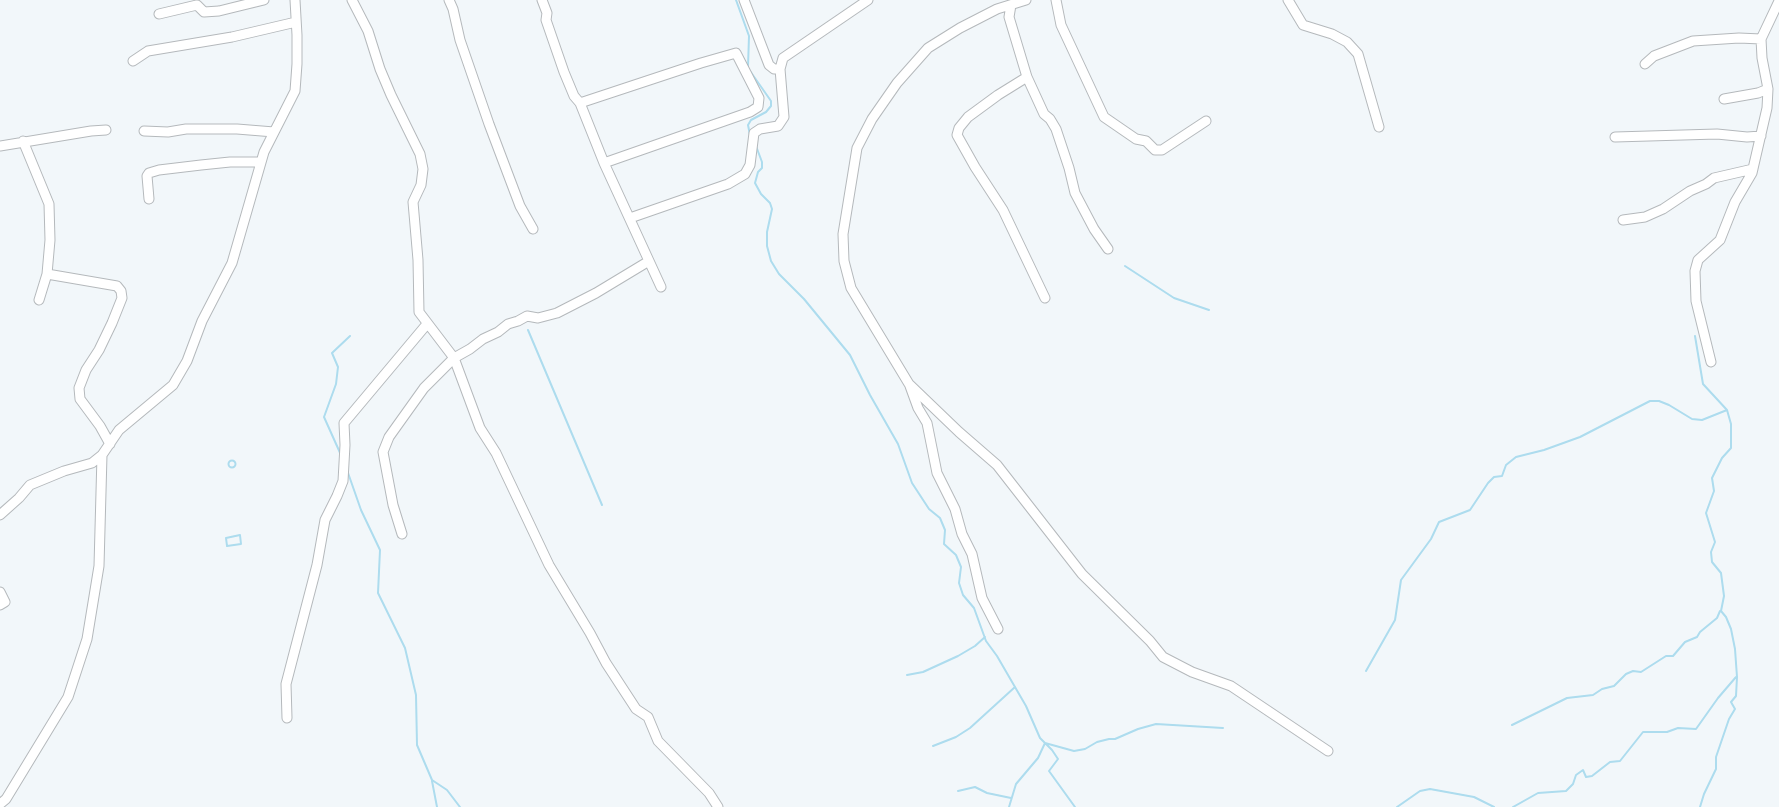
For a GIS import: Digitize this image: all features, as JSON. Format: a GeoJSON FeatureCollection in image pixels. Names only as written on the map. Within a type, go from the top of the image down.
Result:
{"type":"FeatureCollection","features":[{"type":"Feature","properties":{"kind":"street"},"geometry":{"type":"LineString","coordinates":[[159,14],[197,5],[204,12],[220,11],[264,0]]}},
{"type":"Feature","properties":{"kind":"street"},"geometry":{"type":"LineString","coordinates":[[0,515],[30,485],[64,471],[92,463],[102,455],[119,430],[173,385],[183,367],[202,321],[232,263],[264,152],[295,91],[297,64],[295,0]]}},
{"type":"Feature","properties":{"kind":"street"},"geometry":{"type":"LineString","coordinates":[[352,0],[368,31],[380,69],[391,95],[420,154],[423,169],[421,185],[413,202],[413,217],[418,260],[419,312],[454,358],[480,428],[496,453],[549,565],[590,633],[606,663],[636,709],[648,718],[658,741],[709,793],[718,807]]}},
{"type":"Feature","properties":{"kind":"street"},"geometry":{"type":"LineString","coordinates":[[449,0],[453,9],[460,40],[489,124],[512,184],[533,229]]}},
{"type":"Feature","properties":{"kind":"street"},"geometry":{"type":"LineString","coordinates":[[542,0],[547,14],[546,20],[564,72],[574,96],[580,103],[604,163],[660,286]]}},
{"type":"Feature","properties":{"kind":"street"},"geometry":{"type":"LineString","coordinates":[[744,0],[769,65],[774,69],[780,69]]}},
{"type":"Feature","properties":{"kind":"street"},"geometry":{"type":"LineString","coordinates":[[630,218],[728,184],[745,174],[750,165],[754,133],[778,126],[784,117],[780,69],[783,58],[868,0]]}},
{"type":"Feature","properties":{"kind":"street"},"geometry":{"type":"LineString","coordinates":[[998,629],[982,598],[972,554],[962,534],[955,509],[937,473],[928,423],[918,408],[910,384],[851,288],[844,261],[843,234],[857,148],[872,119],[897,84],[928,48],[960,28],[997,10],[1026,0]]}},
{"type":"Feature","properties":{"kind":"street"},"geometry":{"type":"LineString","coordinates":[[1056,0],[1061,25],[1104,117],[1136,139],[1146,141],[1155,150],[1162,150],[1206,121]]}},
{"type":"Feature","properties":{"kind":"street"},"geometry":{"type":"LineString","coordinates":[[1288,0],[1303,25],[1332,34],[1347,42],[1358,54],[1379,127]]}},
{"type":"Feature","properties":{"kind":"street"},"geometry":{"type":"LineString","coordinates":[[1711,362],[1696,301],[1695,271],[1698,260],[1720,240],[1734,202],[1746,185],[1753,169],[1767,108],[1768,89],[1762,58],[1762,39],[1779,1]]}},
{"type":"Feature","properties":{"kind":"street"},"geometry":{"type":"LineString","coordinates":[[1011,5],[1009,17],[1027,77],[1044,114],[1050,119],[1056,129],[1069,168],[1075,193],[1094,229],[1108,249]]}},
{"type":"Feature","properties":{"kind":"street"},"geometry":{"type":"LineString","coordinates":[[133,62],[148,51],[232,37],[296,22]]}},
{"type":"Feature","properties":{"kind":"street"},"geometry":{"type":"LineString","coordinates":[[1645,64],[1654,56],[1693,41],[1739,38],[1762,39]]}},
{"type":"Feature","properties":{"kind":"street"},"geometry":{"type":"LineString","coordinates":[[580,103],[736,53],[759,98],[758,107],[750,112],[604,163]]}},
{"type":"Feature","properties":{"kind":"street"},"geometry":{"type":"LineString","coordinates":[[1027,77],[998,95],[968,117],[959,128],[957,135],[975,167],[1003,210],[1045,298]]}},
{"type":"Feature","properties":{"kind":"street"},"geometry":{"type":"LineString","coordinates":[[1724,99],[1758,93],[1768,89]]}},
{"type":"Feature","properties":{"kind":"street"},"geometry":{"type":"LineString","coordinates":[[144,131],[168,132],[186,129],[237,129],[274,132]]}},
{"type":"Feature","properties":{"kind":"street"},"geometry":{"type":"LineString","coordinates":[[0,146],[91,130],[106,130]]}},
{"type":"Feature","properties":{"kind":"street"},"geometry":{"type":"LineString","coordinates":[[1615,137],[1717,134],[1747,137],[1761,136]]}},
{"type":"Feature","properties":{"kind":"street"},"geometry":{"type":"LineString","coordinates":[[23,141],[49,204],[50,240],[47,274],[39,300]]}},
{"type":"Feature","properties":{"kind":"street"},"geometry":{"type":"LineString","coordinates":[[149,199],[147,179],[149,173],[159,170],[208,164],[261,162]]}},
{"type":"Feature","properties":{"kind":"street"},"geometry":{"type":"LineString","coordinates":[[1623,220],[1646,217],[1663,209],[1690,191],[1706,184],[1714,178],[1753,169]]}},
{"type":"Feature","properties":{"kind":"street"},"geometry":{"type":"LineString","coordinates":[[402,534],[393,505],[383,452],[389,437],[424,388],[454,358],[470,349],[483,339],[498,332],[508,324],[527,316],[538,318],[557,313],[596,293],[649,261]]}},
{"type":"Feature","properties":{"kind":"street"},"geometry":{"type":"LineString","coordinates":[[47,274],[117,286],[121,291],[122,298],[112,323],[99,350],[86,370],[79,388],[80,399],[96,420],[110,444]]}},
{"type":"Feature","properties":{"kind":"street"},"geometry":{"type":"LineString","coordinates":[[287,718],[286,684],[317,565],[325,520],[343,481],[345,445],[344,423],[427,324]]}},
{"type":"Feature","properties":{"kind":"street"},"geometry":{"type":"LineString","coordinates":[[910,384],[959,432],[997,465],[1082,574],[1150,641],[1163,657],[1192,672],[1230,686],[1328,751]]}},
{"type":"Feature","properties":{"kind":"street"},"geometry":{"type":"LineString","coordinates":[[0,804],[6,799],[68,697],[87,639],[99,566],[102,455]]}},
{"type":"Feature","properties":{"kind":"street"},"geometry":{"type":"LineString","coordinates":[[0,592],[5,602],[0,605]]}},
{"type":"Feature","properties":{"kind":"waterway"},"geometry":{"type":"LineString","coordinates":[[736,0],[749,36],[748,67]]}},
{"type":"Feature","properties":{"kind":"waterway"},"geometry":{"type":"LineString","coordinates":[[750,71],[771,101],[771,106],[766,112],[751,120],[748,125],[750,135]]}},
{"type":"Feature","properties":{"kind":"waterway"},"geometry":{"type":"LineString","coordinates":[[756,146],[762,162],[762,168],[758,172],[755,183],[761,194],[770,203],[772,209],[767,232],[767,246],[771,261],[779,274],[804,299],[850,355],[870,395],[898,444],[912,483],[929,509],[940,518],[945,530],[944,544],[956,555],[961,567],[959,583],[963,595],[974,608],[986,641],[997,656],[1026,706],[1040,738],[1052,750],[1058,759],[1049,771],[1075,807]]}},
{"type":"Feature","properties":{"kind":"waterway"},"geometry":{"type":"LineString","coordinates":[[1125,266],[1174,298],[1209,310]]}},
{"type":"Feature","properties":{"kind":"waterway"},"geometry":{"type":"LineString","coordinates":[[528,330],[602,505]]}},
{"type":"Feature","properties":{"kind":"waterway"},"geometry":{"type":"LineString","coordinates":[[341,455],[324,417],[336,384],[338,367],[332,353],[350,336]]}},
{"type":"Feature","properties":{"kind":"waterway"},"geometry":{"type":"LineString","coordinates":[[1695,336],[1703,384],[1727,410],[1731,424],[1731,448],[1722,458],[1712,478],[1714,491],[1706,513],[1715,542],[1711,552],[1712,562],[1721,573],[1724,596],[1721,611],[1726,617],[1731,629],[1735,649],[1737,677],[1736,696],[1731,702],[1735,709],[1729,719],[1716,757],[1716,769],[1704,794],[1700,807]]}},
{"type":"Feature","properties":{"kind":"waterway"},"geometry":{"type":"LineString","coordinates":[[1366,671],[1395,620],[1401,580],[1431,539],[1439,522],[1470,510],[1488,483],[1494,477],[1502,476],[1506,465],[1516,457],[1544,450],[1580,437],[1650,401],[1659,401],[1669,405],[1692,419],[1702,420],[1727,410]]}},
{"type":"Feature","properties":{"kind":"waterway"},"geometry":{"type":"LineString","coordinates":[[232,461],[235,464],[232,467],[229,464],[232,461]]}},
{"type":"Feature","properties":{"kind":"waterway"},"geometry":{"type":"LineString","coordinates":[[347,470],[361,510],[380,550],[378,593],[405,648],[416,695],[417,745],[432,780],[447,790],[460,807]]}},
{"type":"Feature","properties":{"kind":"waterway"},"geometry":{"type":"LineString","coordinates":[[240,535],[241,544],[227,546],[226,538],[240,535]]}},
{"type":"Feature","properties":{"kind":"waterway"},"geometry":{"type":"LineString","coordinates":[[1512,725],[1567,698],[1593,695],[1602,689],[1614,686],[1626,674],[1633,671],[1641,672],[1666,656],[1673,656],[1685,642],[1697,637],[1700,632],[1717,618],[1720,611]]}},
{"type":"Feature","properties":{"kind":"waterway"},"geometry":{"type":"LineString","coordinates":[[907,675],[923,672],[958,656],[975,646],[985,637]]}},
{"type":"Feature","properties":{"kind":"waterway"},"geometry":{"type":"LineString","coordinates":[[1513,807],[1538,793],[1566,791],[1573,784],[1576,775],[1583,770],[1586,777],[1592,776],[1610,762],[1620,761],[1643,732],[1667,732],[1678,728],[1696,729],[1718,698],[1736,677]]}},
{"type":"Feature","properties":{"kind":"waterway"},"geometry":{"type":"LineString","coordinates":[[933,746],[956,737],[970,728],[1015,687]]}},
{"type":"Feature","properties":{"kind":"waterway"},"geometry":{"type":"LineString","coordinates":[[1009,807],[1016,784],[1038,758],[1045,743],[1074,751],[1085,749],[1097,742],[1115,739],[1138,729],[1156,724],[1223,728]]}},
{"type":"Feature","properties":{"kind":"waterway"},"geometry":{"type":"LineString","coordinates":[[432,781],[437,807]]}},
{"type":"Feature","properties":{"kind":"waterway"},"geometry":{"type":"LineString","coordinates":[[958,791],[975,787],[987,793],[1011,798]]}},
{"type":"Feature","properties":{"kind":"waterway"},"geometry":{"type":"LineString","coordinates":[[1397,807],[1420,791],[1430,789],[1474,797],[1494,807]]}}]}
